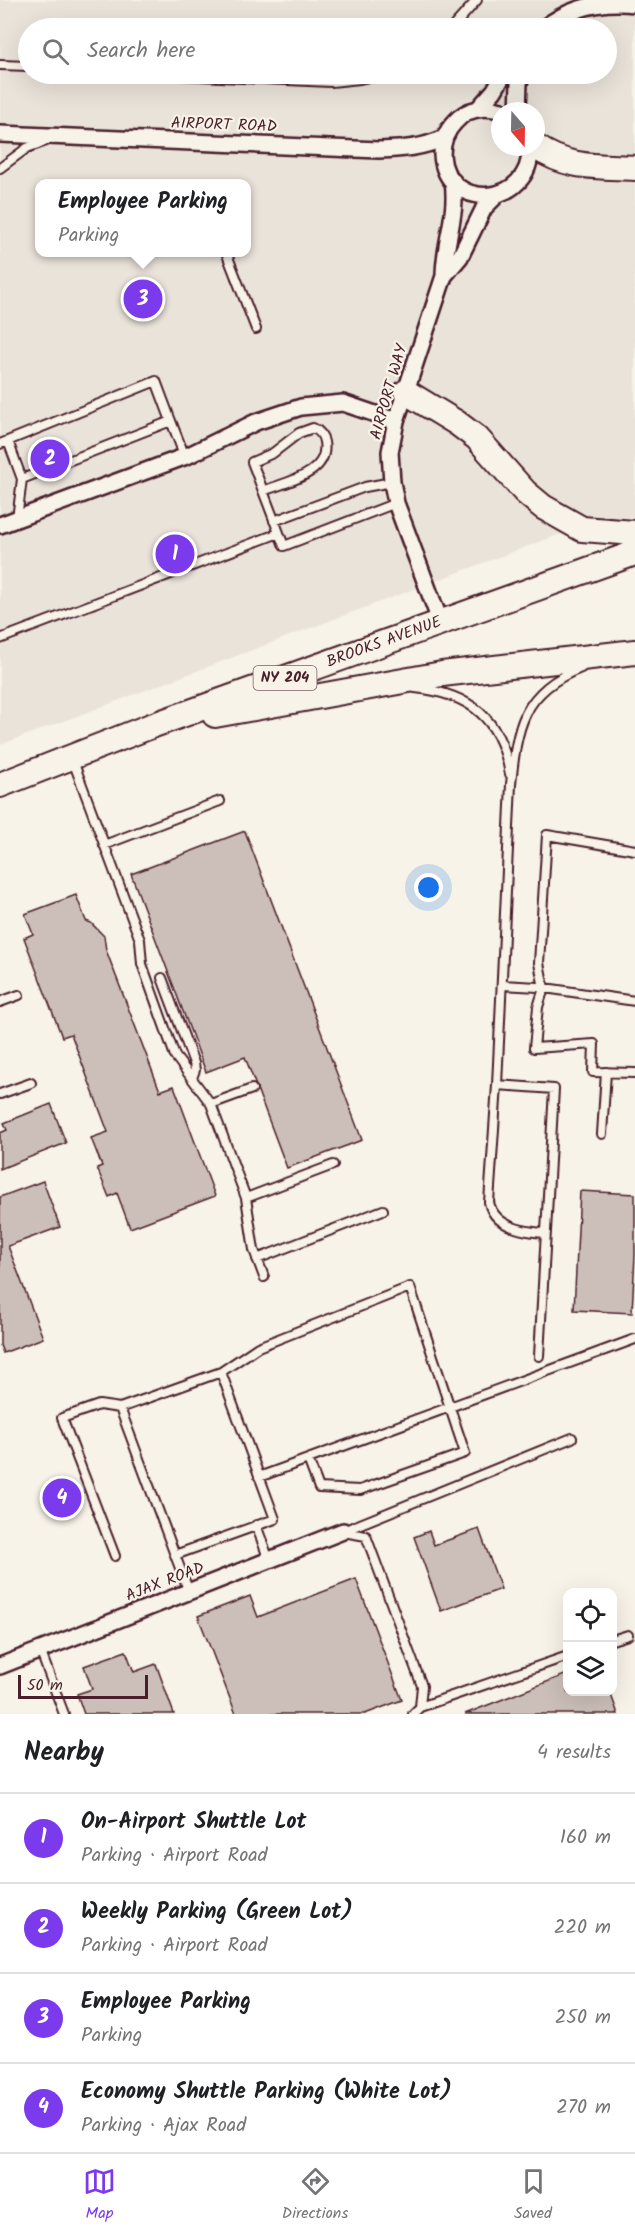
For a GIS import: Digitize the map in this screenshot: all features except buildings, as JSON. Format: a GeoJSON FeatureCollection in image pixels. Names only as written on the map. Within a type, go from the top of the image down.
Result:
{"type":"FeatureCollection","features":[{"type":"Feature","properties":{"kind":"main road"},"geometry":{"type":"LineString","coordinates":[[545,152],[560,161],[575,165],[635,168]]}},
{"type":"Feature","properties":{"kind":"main road"},"geometry":{"type":"LineString","coordinates":[[406,392],[477,438],[525,492],[543,507],[582,530],[635,533]]}},
{"type":"Feature","properties":{"kind":"main road","name":"BROOKS AVENUE"},"geometry":{"type":"LineString","coordinates":[[0,784],[151,726],[635,553]]}},
{"type":"Feature","properties":{"kind":"main road"},"geometry":{"type":"LineString","coordinates":[[151,726],[459,671],[633,652]]}},
{"type":"Feature","properties":{"kind":"street"},"geometry":{"type":"LineString","coordinates":[[560,18],[587,5],[611,2],[635,4]]}},
{"type":"Feature","properties":{"kind":"street"},"geometry":{"type":"LineString","coordinates":[[478,109],[498,84]]}},
{"type":"Feature","properties":{"kind":"street"},"geometry":{"type":"LineString","coordinates":[[517,102],[520,84]]}},
{"type":"Feature","properties":{"kind":"street"},"geometry":{"type":"LineString","coordinates":[[444,138],[458,119],[478,109],[491,108]]}},
{"type":"Feature","properties":{"kind":"street","name":"AIRPORT ROAD"},"geometry":{"type":"LineString","coordinates":[[0,134],[379,150],[412,149],[444,138]]}},
{"type":"Feature","properties":{"kind":"street","name":"AIRPORT WAY"},"geometry":{"type":"LineString","coordinates":[[440,621],[396,503],[390,452],[396,421],[444,276],[444,256],[455,212],[453,181],[446,172],[443,160],[444,138]]}},
{"type":"Feature","properties":{"kind":"street","name":"AIRPORT WAY"},"geometry":{"type":"LineString","coordinates":[[444,276],[460,257],[484,208],[497,195],[520,181],[527,169],[530,156]]}},
{"type":"Feature","properties":{"kind":"street"},"geometry":{"type":"LineString","coordinates":[[453,181],[473,194],[497,195]]}},
{"type":"Feature","properties":{"kind":"street"},"geometry":{"type":"LineString","coordinates":[[0,525],[185,457],[256,422],[288,410],[343,403],[396,421]]}},
{"type":"Feature","properties":{"kind":"street","name":"AJAX ROAD"},"geometry":{"type":"LineString","coordinates":[[0,1666],[343,1532]]}},
{"type":"Feature","properties":{"kind":"lane"},"geometry":{"type":"LineString","coordinates":[[461,18],[477,0]]}},
{"type":"Feature","properties":{"kind":"lane"},"geometry":{"type":"LineString","coordinates":[[0,65],[18,66]]}},
{"type":"Feature","properties":{"kind":"lane"},"geometry":{"type":"LineString","coordinates":[[0,168],[20,152],[36,144],[53,139],[75,138]]}},
{"type":"Feature","properties":{"kind":"lane"},"geometry":{"type":"LineString","coordinates":[[228,257],[256,329]]}},
{"type":"Feature","properties":{"kind":"lane"},"geometry":{"type":"LineString","coordinates":[[17,519],[22,478],[4,443],[156,381],[185,457]]}},
{"type":"Feature","properties":{"kind":"lane"},"geometry":{"type":"LineString","coordinates":[[22,478],[171,421]]}},
{"type":"Feature","properties":{"kind":"lane"},"geometry":{"type":"LineString","coordinates":[[263,490],[305,475],[319,465],[325,447],[319,431],[313,428],[303,431],[273,453],[252,462],[284,546],[396,503]]}},
{"type":"Feature","properties":{"kind":"lane"},"geometry":{"type":"LineString","coordinates":[[274,521],[365,487],[392,482]]}},
{"type":"Feature","properties":{"kind":"lane"},"geometry":{"type":"LineString","coordinates":[[0,639],[279,533]]}},
{"type":"Feature","properties":{"kind":"lane"},"geometry":{"type":"LineString","coordinates":[[546,1233],[507,1225],[490,1209],[511,784],[519,733],[526,714],[540,692],[555,680],[574,671],[633,652]]}},
{"type":"Feature","properties":{"kind":"lane"},"geometry":{"type":"LineString","coordinates":[[361,689],[395,687],[423,689],[447,694],[471,704],[488,719],[500,738],[511,784]]}},
{"type":"Feature","properties":{"kind":"lane"},"geometry":{"type":"LineString","coordinates":[[72,757],[140,940],[142,964],[172,1049],[179,1063],[211,1104],[246,1198],[252,1240],[264,1277]]}},
{"type":"Feature","properties":{"kind":"lane"},"geometry":{"type":"LineString","coordinates":[[104,845],[220,801]]}},
{"type":"Feature","properties":{"kind":"lane"},"geometry":{"type":"LineString","coordinates":[[635,850],[547,834],[539,963],[544,988],[538,1006],[534,1048],[594,1044],[593,1072],[635,1073]]}},
{"type":"Feature","properties":{"kind":"lane"},"geometry":{"type":"LineString","coordinates":[[162,978],[194,1063],[195,1070],[192,1078]]}},
{"type":"Feature","properties":{"kind":"lane"},"geometry":{"type":"LineString","coordinates":[[502,985],[635,1000]]}},
{"type":"Feature","properties":{"kind":"lane"},"geometry":{"type":"LineString","coordinates":[[0,1002],[19,994]]}},
{"type":"Feature","properties":{"kind":"lane"},"geometry":{"type":"LineString","coordinates":[[602,1134],[606,1072]]}},
{"type":"Feature","properties":{"kind":"lane"},"geometry":{"type":"LineString","coordinates":[[0,1094],[31,1083]]}},
{"type":"Feature","properties":{"kind":"lane"},"geometry":{"type":"LineString","coordinates":[[497,1085],[554,1089],[539,1356]]}},
{"type":"Feature","properties":{"kind":"lane"},"geometry":{"type":"LineString","coordinates":[[211,1104],[252,1089]]}},
{"type":"Feature","properties":{"kind":"lane"},"geometry":{"type":"LineString","coordinates":[[246,1198],[333,1165]]}},
{"type":"Feature","properties":{"kind":"lane"},"geometry":{"type":"LineString","coordinates":[[257,1259],[383,1210]]}},
{"type":"Feature","properties":{"kind":"lane"},"geometry":{"type":"LineString","coordinates":[[115,1556],[62,1418],[99,1405],[120,1408],[221,1372],[258,1347],[410,1287],[465,1453],[360,1490],[320,1488],[308,1459]]}},
{"type":"Feature","properties":{"kind":"lane"},"geometry":{"type":"LineString","coordinates":[[260,1477],[635,1339]]}},
{"type":"Feature","properties":{"kind":"lane"},"geometry":{"type":"LineString","coordinates":[[175,1555],[274,1519],[221,1372]]}},
{"type":"Feature","properties":{"kind":"lane"},"geometry":{"type":"LineString","coordinates":[[120,1408],[189,1592]]}},
{"type":"Feature","properties":{"kind":"lane"},"geometry":{"type":"LineString","coordinates":[[343,1532],[572,1438]]}},
{"type":"Feature","properties":{"kind":"lane"},"geometry":{"type":"LineString","coordinates":[[256,1525],[269,1560]]}},
{"type":"Feature","properties":{"kind":"lane"},"geometry":{"type":"LineString","coordinates":[[343,1532],[366,1536],[422,1686],[420,1707]]}},
{"type":"Feature","properties":{"kind":"lane"},"geometry":{"type":"LineString","coordinates":[[617,1638],[628,1635]]}},
{"type":"Feature","properties":{"kind":"lane"},"geometry":{"type":"LineString","coordinates":[[40,1650],[64,1714]]}},
{"type":"Feature","properties":{"kind":"lane"},"geometry":{"type":"LineString","coordinates":[[413,1714],[420,1707],[563,1657]]}},
{"type":"Feature","properties":{"kind":"shaded area"},"geometry":{"type":"Polygon","coordinates":[[[0,0],[635,0],[635,516],[555,536],[0,745],[0,0]]]}},
{"type":"Feature","properties":{"kind":"place","name":"Employee Parking"},"geometry":{"type":"Point","coordinates":[143,299]}},
{"type":"Feature","properties":{"kind":"place","name":"Weekly Parking (Green Lot)"},"geometry":{"type":"Point","coordinates":[50,459]}},
{"type":"Feature","properties":{"kind":"place","name":"On-Airport Shuttle Lot"},"geometry":{"type":"Point","coordinates":[175,554]}},
{"type":"Feature","properties":{"kind":"place","name":"Economy Shuttle Parking (White Lot)"},"geometry":{"type":"Point","coordinates":[62,1498]}}]}
